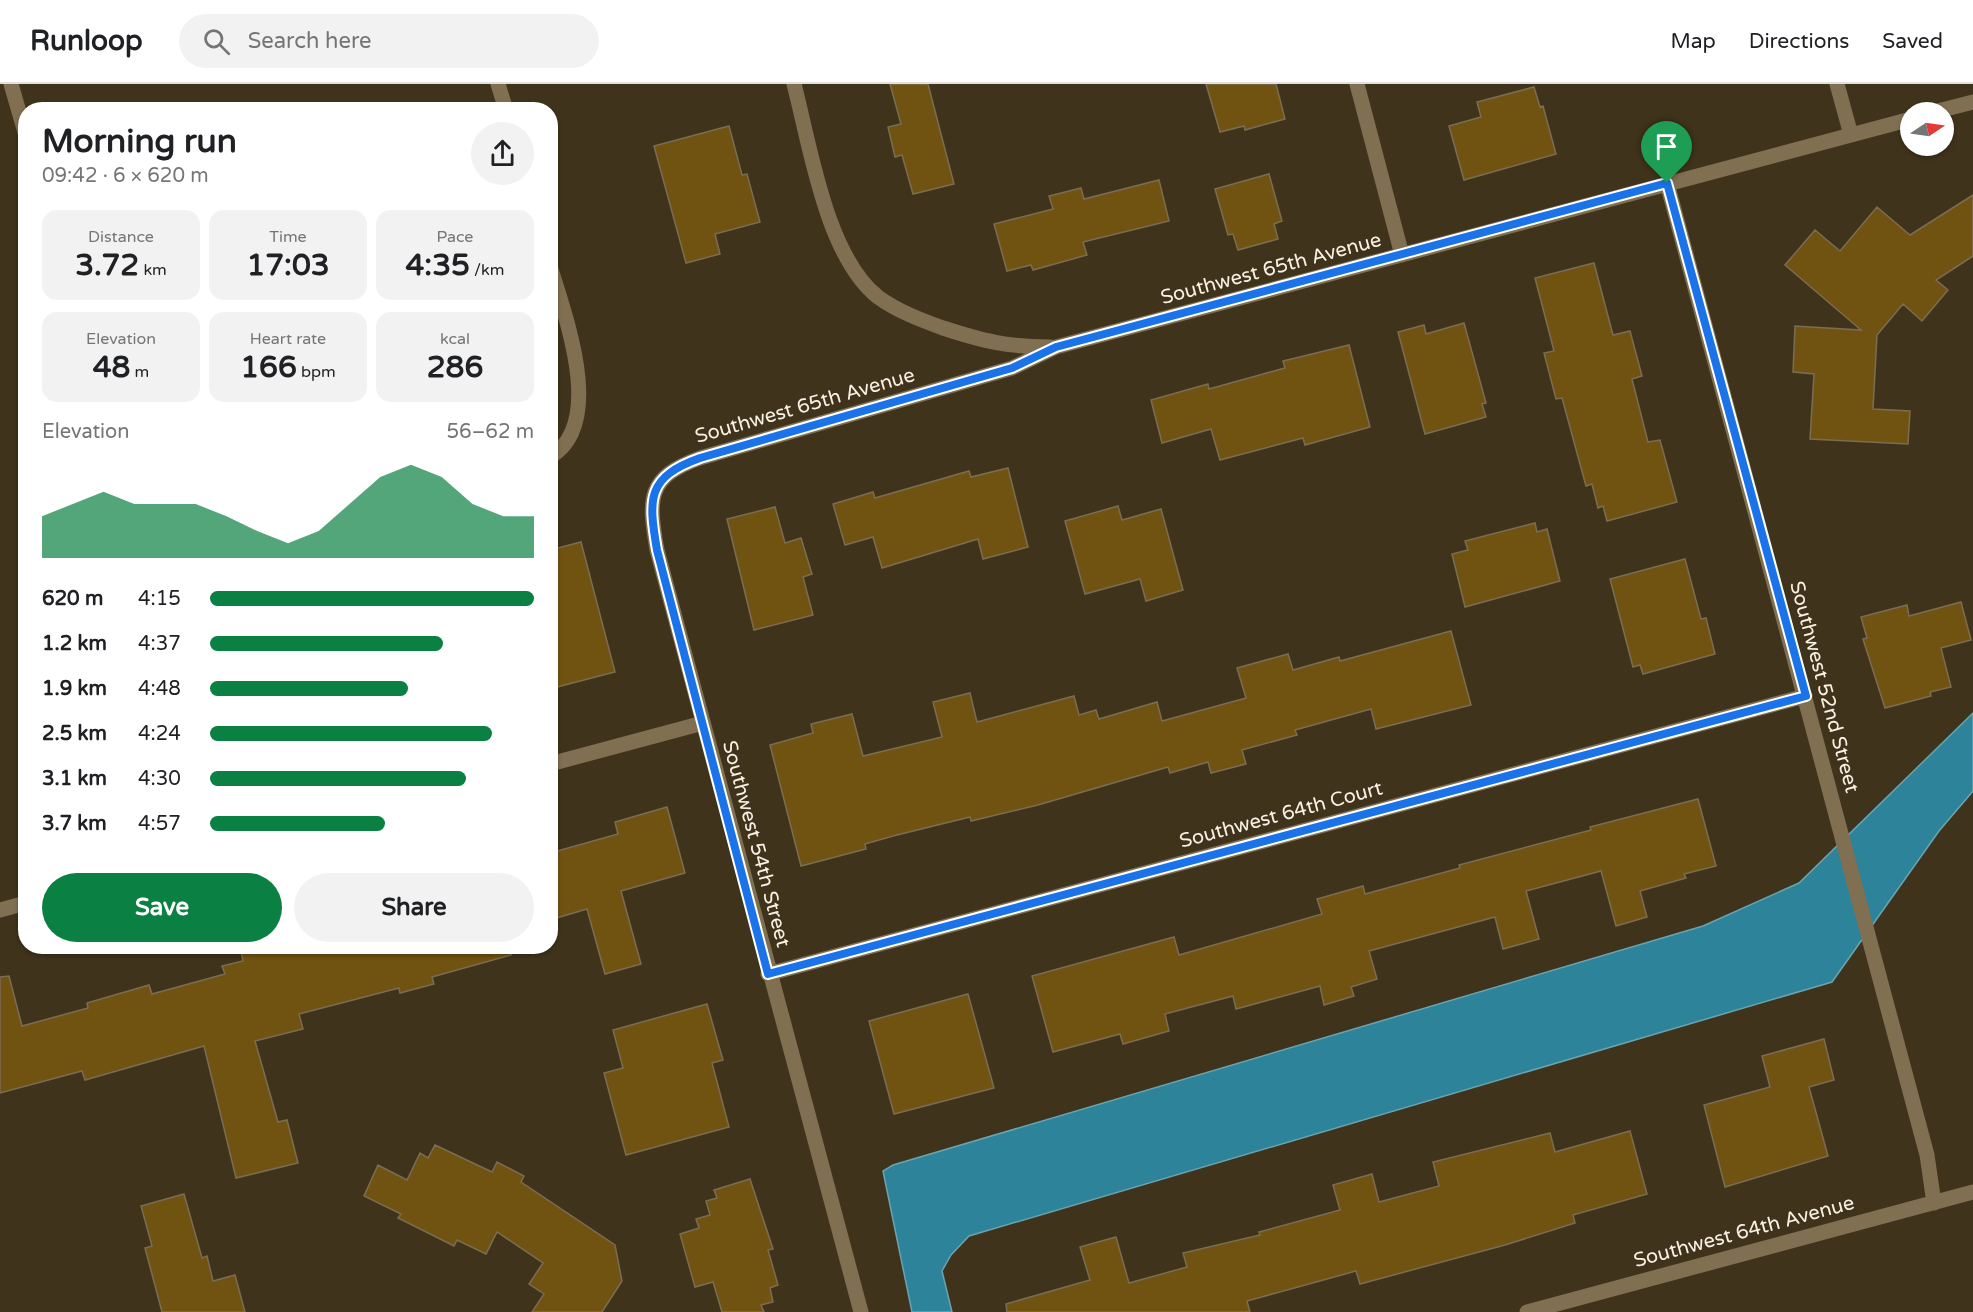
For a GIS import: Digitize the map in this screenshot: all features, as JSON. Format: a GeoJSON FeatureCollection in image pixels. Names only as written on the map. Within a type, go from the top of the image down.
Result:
{"type":"FeatureCollection","features":[{"type":"Feature","properties":{"kind":"street"},"geometry":{"type":"LineString","coordinates":[[11,84],[18,108]]}},
{"type":"Feature","properties":{"kind":"street"},"geometry":{"type":"LineString","coordinates":[[498,84],[504,102]]}},
{"type":"Feature","properties":{"kind":"street"},"geometry":{"type":"LineString","coordinates":[[794,84],[837,239],[848,261],[870,289],[896,308],[925,321],[988,342],[1012,347],[1056,347]]}},
{"type":"Feature","properties":{"kind":"street"},"geometry":{"type":"LineString","coordinates":[[1357,84],[1402,255]]}},
{"type":"Feature","properties":{"kind":"street"},"geometry":{"type":"LineString","coordinates":[[1837,84],[1851,135]]}},
{"type":"Feature","properties":{"kind":"street"},"geometry":{"type":"LineString","coordinates":[[1954,107],[1973,102]]}},
{"type":"Feature","properties":{"kind":"street","name":"Southwest 65th Avenue"},"geometry":{"type":"LineString","coordinates":[[657,488],[661,479],[669,471],[700,458],[1012,368],[1056,347],[1900,122]]}},
{"type":"Feature","properties":{"kind":"street","name":"Southwest 52nd Street"},"geometry":{"type":"LineString","coordinates":[[1667,183],[1927,1155],[1934,1203]]}},
{"type":"Feature","properties":{"kind":"street"},"geometry":{"type":"LineString","coordinates":[[558,293],[568,326],[578,380],[579,405],[571,434],[558,452]]}},
{"type":"Feature","properties":{"kind":"street","name":"Southwest 54th Street"},"geometry":{"type":"LineString","coordinates":[[657,488],[652,509],[657,550],[768,974],[861,1312]]}},
{"type":"Feature","properties":{"kind":"street","name":"Southwest 64th Court"},"geometry":{"type":"LineString","coordinates":[[768,974],[1806,696]]}},
{"type":"Feature","properties":{"kind":"street"},"geometry":{"type":"LineString","coordinates":[[558,762],[703,723]]}},
{"type":"Feature","properties":{"kind":"street"},"geometry":{"type":"LineString","coordinates":[[0,910],[18,905]]}},
{"type":"Feature","properties":{"kind":"street","name":"Southwest 64th Avenue"},"geometry":{"type":"LineString","coordinates":[[1527,1312],[1557,1308],[1973,1192]]}},
{"type":"Feature","properties":{"kind":"water"},"geometry":{"type":"Polygon","coordinates":[[[1973,713],[1973,791],[1939,831],[1832,982],[969,1236],[951,1255],[942,1271],[952,1312],[912,1312],[883,1171],[893,1165],[1703,926],[1799,883],[1973,713]]]}},
{"type":"Feature","properties":{"kind":"building"},"geometry":{"type":"Polygon","coordinates":[[[890,84],[928,84],[954,184],[913,194],[902,155],[895,157],[888,127],[901,124],[890,84]]]}},
{"type":"Feature","properties":{"kind":"building"},"geometry":{"type":"Polygon","coordinates":[[[1206,84],[1276,84],[1285,119],[1245,130],[1244,126],[1220,132],[1206,84]]]}},
{"type":"Feature","properties":{"kind":"building"},"geometry":{"type":"Polygon","coordinates":[[[1534,87],[1540,107],[1543,106],[1556,154],[1464,180],[1449,126],[1481,117],[1477,102],[1534,87]]]}},
{"type":"Feature","properties":{"kind":"building"},"geometry":{"type":"Polygon","coordinates":[[[729,126],[742,175],[747,174],[760,222],[715,234],[720,254],[686,263],[654,146],[729,126]]]}},
{"type":"Feature","properties":{"kind":"building"},"geometry":{"type":"Polygon","coordinates":[[[1269,174],[1282,221],[1274,224],[1278,239],[1238,250],[1233,234],[1228,235],[1215,189],[1269,174]]]}},
{"type":"Feature","properties":{"kind":"building"},"geometry":{"type":"Polygon","coordinates":[[[1159,180],[1169,221],[1083,242],[1087,255],[1033,270],[1031,265],[1007,271],[994,224],[1053,209],[1049,196],[1081,188],[1084,199],[1159,180]]]}},
{"type":"Feature","properties":{"kind":"building"},"geometry":{"type":"Polygon","coordinates":[[[1973,195],[1973,256],[1936,280],[1948,290],[1922,321],[1903,304],[1877,335],[1873,409],[1910,411],[1908,444],[1810,439],[1814,374],[1793,372],[1795,326],[1861,330],[1785,265],[1815,230],[1840,251],[1877,207],[1910,235],[1973,195]]]}},
{"type":"Feature","properties":{"kind":"building"},"geometry":{"type":"Polygon","coordinates":[[[1594,263],[1613,335],[1630,331],[1642,376],[1632,379],[1648,442],[1660,440],[1677,502],[1607,521],[1603,506],[1598,508],[1592,484],[1586,486],[1562,398],[1556,399],[1544,353],[1554,351],[1535,278],[1594,263]]]}},
{"type":"Feature","properties":{"kind":"building"},"geometry":{"type":"Polygon","coordinates":[[[1464,323],[1486,403],[1482,404],[1486,417],[1425,434],[1398,332],[1424,325],[1426,334],[1464,323]]]}},
{"type":"Feature","properties":{"kind":"building"},"geometry":{"type":"Polygon","coordinates":[[[1349,345],[1370,427],[1305,445],[1303,438],[1220,460],[1211,429],[1162,443],[1151,400],[1208,384],[1209,389],[1285,368],[1283,361],[1349,345]]]}},
{"type":"Feature","properties":{"kind":"building"},"geometry":{"type":"Polygon","coordinates":[[[1008,468],[1028,547],[983,559],[978,539],[882,568],[873,537],[845,545],[833,504],[873,492],[875,498],[969,471],[971,477],[1008,468]]]}},
{"type":"Feature","properties":{"kind":"building"},"geometry":{"type":"Polygon","coordinates":[[[1118,506],[1122,520],[1161,509],[1183,590],[1146,601],[1140,579],[1085,594],[1065,521],[1118,506]]]}},
{"type":"Feature","properties":{"kind":"building"},"geometry":{"type":"Polygon","coordinates":[[[775,507],[785,543],[801,538],[812,574],[803,577],[813,615],[754,630],[727,519],[775,507]]]}},
{"type":"Feature","properties":{"kind":"building"},"geometry":{"type":"Polygon","coordinates":[[[1535,523],[1537,532],[1547,529],[1560,581],[1465,607],[1452,554],[1468,550],[1465,541],[1535,523]]]}},
{"type":"Feature","properties":{"kind":"building"},"geometry":{"type":"Polygon","coordinates":[[[581,542],[615,672],[558,687],[558,548],[581,542]]]}},
{"type":"Feature","properties":{"kind":"building"},"geometry":{"type":"Polygon","coordinates":[[[1685,559],[1701,619],[1706,618],[1715,654],[1643,674],[1640,665],[1633,667],[1610,579],[1685,559]]]}},
{"type":"Feature","properties":{"kind":"building"},"geometry":{"type":"Polygon","coordinates":[[[1961,602],[1971,640],[1941,648],[1951,687],[1930,692],[1931,696],[1885,708],[1863,639],[1867,638],[1861,617],[1907,605],[1909,616],[1961,602]]]}},
{"type":"Feature","properties":{"kind":"building"},"geometry":{"type":"Polygon","coordinates":[[[1451,631],[1471,705],[1376,729],[1371,709],[1295,730],[1297,735],[1242,750],[1246,764],[1211,773],[1208,762],[1170,773],[1168,767],[1038,805],[971,821],[970,817],[893,836],[865,844],[866,849],[801,866],[770,745],[813,733],[811,724],[852,714],[863,756],[942,737],[933,702],[970,693],[977,722],[1074,696],[1079,715],[1096,710],[1099,719],[1157,702],[1162,721],[1246,698],[1237,668],[1288,654],[1293,670],[1339,657],[1340,661],[1451,631]]]}},
{"type":"Feature","properties":{"kind":"building"},"geometry":{"type":"Polygon","coordinates":[[[1698,799],[1716,866],[1684,874],[1686,878],[1640,891],[1647,917],[1616,926],[1601,871],[1526,891],[1539,939],[1503,949],[1495,917],[1369,951],[1377,979],[1351,987],[1354,996],[1324,1005],[1320,986],[1236,1009],[1233,996],[1165,1014],[1169,1031],[1123,1044],[1120,1034],[1053,1052],[1032,976],[1174,937],[1179,955],[1322,914],[1317,899],[1363,886],[1365,894],[1460,868],[1459,865],[1591,830],[1590,827],[1698,799]]]}},
{"type":"Feature","properties":{"kind":"building"},"geometry":{"type":"Polygon","coordinates":[[[667,807],[685,873],[621,891],[641,964],[605,974],[587,909],[558,918],[558,851],[618,834],[615,822],[667,807]]]}},
{"type":"Feature","properties":{"kind":"building"},"geometry":{"type":"Polygon","coordinates":[[[242,954],[511,955],[432,977],[434,984],[400,993],[399,988],[299,1014],[303,1029],[255,1041],[278,1122],[287,1120],[298,1163],[236,1178],[204,1046],[85,1080],[82,1071],[0,1093],[0,977],[9,976],[22,1026],[88,1008],[87,1003],[149,985],[152,994],[225,974],[222,966],[243,961],[242,954]]]}},
{"type":"Feature","properties":{"kind":"building"},"geometry":{"type":"Polygon","coordinates":[[[968,994],[994,1088],[894,1114],[869,1021],[968,994]]]}},
{"type":"Feature","properties":{"kind":"building"},"geometry":{"type":"Polygon","coordinates":[[[707,1004],[723,1060],[712,1063],[729,1127],[626,1155],[604,1073],[623,1068],[613,1030],[707,1004]]]}},
{"type":"Feature","properties":{"kind":"building"},"geometry":{"type":"Polygon","coordinates":[[[1824,1039],[1834,1080],[1809,1087],[1828,1156],[1725,1187],[1704,1105],[1770,1087],[1762,1056],[1824,1039]]]}},
{"type":"Feature","properties":{"kind":"building"},"geometry":{"type":"Polygon","coordinates":[[[1630,1131],[1647,1194],[1573,1215],[1575,1223],[1505,1245],[1360,1284],[1356,1271],[1247,1301],[1250,1312],[1007,1312],[1006,1304],[1090,1280],[1080,1247],[1116,1237],[1129,1283],[1187,1267],[1183,1253],[1260,1235],[1259,1232],[1340,1210],[1333,1185],[1372,1174],[1379,1202],[1439,1186],[1433,1162],[1550,1133],[1555,1152],[1630,1131]]]}},
{"type":"Feature","properties":{"kind":"building"},"geometry":{"type":"Polygon","coordinates":[[[435,1145],[492,1172],[497,1162],[524,1176],[521,1182],[615,1245],[622,1281],[602,1312],[532,1312],[544,1294],[529,1284],[543,1263],[497,1232],[486,1254],[457,1240],[454,1246],[398,1218],[401,1214],[364,1196],[378,1165],[407,1180],[420,1153],[428,1158],[435,1145]]]}},
{"type":"Feature","properties":{"kind":"building"},"geometry":{"type":"Polygon","coordinates":[[[750,1179],[773,1249],[768,1250],[778,1285],[770,1288],[773,1302],[761,1305],[764,1312],[722,1312],[713,1282],[695,1287],[680,1234],[699,1228],[696,1219],[710,1215],[706,1201],[717,1198],[714,1190],[750,1179]]]}},
{"type":"Feature","properties":{"kind":"building"},"geometry":{"type":"Polygon","coordinates":[[[184,1194],[202,1258],[207,1256],[213,1281],[235,1275],[245,1312],[162,1312],[145,1248],[152,1246],[141,1206],[184,1194]]]}},
{"type":"Feature","properties":{"kind":"route"},"geometry":{"type":"LineString","coordinates":[[1667,183],[1806,696],[768,974],[657,550],[652,509],[661,479],[669,471],[700,458],[1012,368],[1056,347],[1667,183]]}}]}
